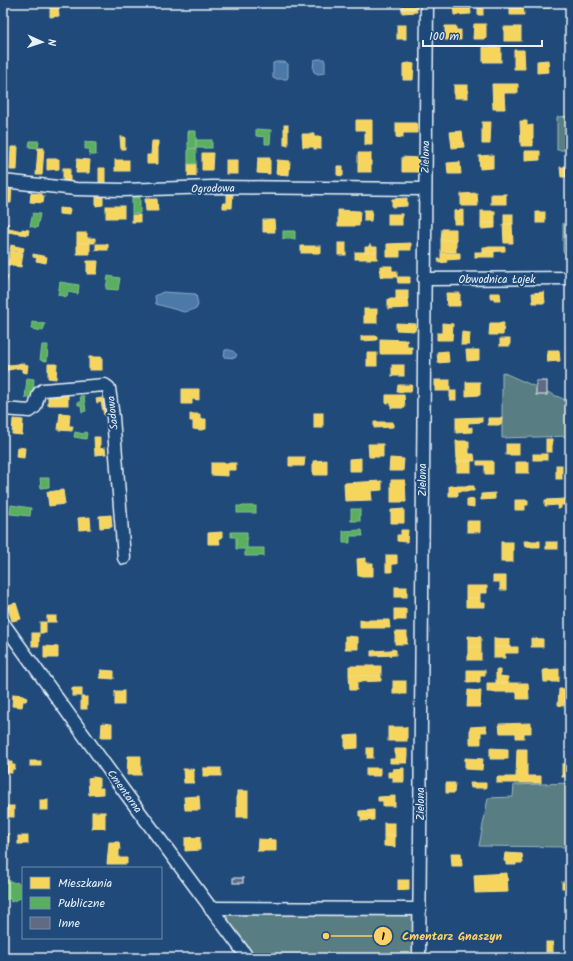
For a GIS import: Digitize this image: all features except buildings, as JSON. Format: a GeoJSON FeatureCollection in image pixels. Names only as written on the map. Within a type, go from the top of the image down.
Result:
{"type":"FeatureCollection","features":[{"type":"Feature","properties":{"kind":"street","name":"Zielona"},"geometry":{"type":"LineString","coordinates":[[419,958],[424,189],[427,3]]}},
{"type":"Feature","properties":{"kind":"street","name":"Ogrodowa"},"geometry":{"type":"LineString","coordinates":[[3,181],[76,188],[123,190],[212,187],[424,189]]}},
{"type":"Feature","properties":{"kind":"street","name":"Obwodnica Łojek"},"geometry":{"type":"LineString","coordinates":[[424,279],[570,278]]}},
{"type":"Feature","properties":{"kind":"street","name":"Sadowa"},"geometry":{"type":"LineString","coordinates":[[3,409],[30,411],[35,407],[39,393],[44,390],[105,385],[109,388],[113,417],[124,558]]}},
{"type":"Feature","properties":{"kind":"street","name":"Cmentarna"},"geometry":{"type":"LineString","coordinates":[[3,623],[248,958]]}},
{"type":"Feature","properties":{"kind":"street"},"geometry":{"type":"LineString","coordinates":[[210,908],[420,909]]}},
{"type":"Feature","properties":{"kind":"green space"},"geometry":{"type":"Polygon","coordinates":[[[570,116],[570,150],[557,150],[557,117],[570,116]]]}},
{"type":"Feature","properties":{"kind":"green space"},"geometry":{"type":"Polygon","coordinates":[[[570,222],[570,252],[563,252],[563,223],[570,222]]]}},
{"type":"Feature","properties":{"kind":"green space"},"geometry":{"type":"Polygon","coordinates":[[[502,372],[570,402],[570,436],[502,438],[502,372]]]}},
{"type":"Feature","properties":{"kind":"green space"},"geometry":{"type":"Polygon","coordinates":[[[568,543],[570,543],[570,599],[566,598],[568,543]]]}},
{"type":"Feature","properties":{"kind":"green space"},"geometry":{"type":"Polygon","coordinates":[[[570,783],[570,847],[479,846],[488,798],[513,797],[514,785],[570,783]]]}},
{"type":"Feature","properties":{"kind":"green space"},"geometry":{"type":"Polygon","coordinates":[[[221,913],[414,913],[414,958],[256,958],[221,913]]]}},
{"type":"Feature","properties":{"kind":"water"},"geometry":{"type":"Polygon","coordinates":[[[324,59],[325,73],[318,74],[314,72],[314,60],[324,59]]]}},
{"type":"Feature","properties":{"kind":"water"},"geometry":{"type":"Polygon","coordinates":[[[284,62],[288,64],[287,79],[273,78],[273,63],[284,62]]]}},
{"type":"Feature","properties":{"kind":"water"},"geometry":{"type":"Polygon","coordinates":[[[163,292],[196,294],[198,305],[196,309],[184,312],[156,304],[155,296],[163,292]]]}},
{"type":"Feature","properties":{"kind":"water"},"geometry":{"type":"Polygon","coordinates":[[[225,350],[235,352],[237,355],[235,358],[224,357],[225,350]]]}},
{"type":"Feature","properties":{"kind":"place","name":"Cmentarz Gnaszyn"},"geometry":{"type":"Point","coordinates":[326,936]}}]}
